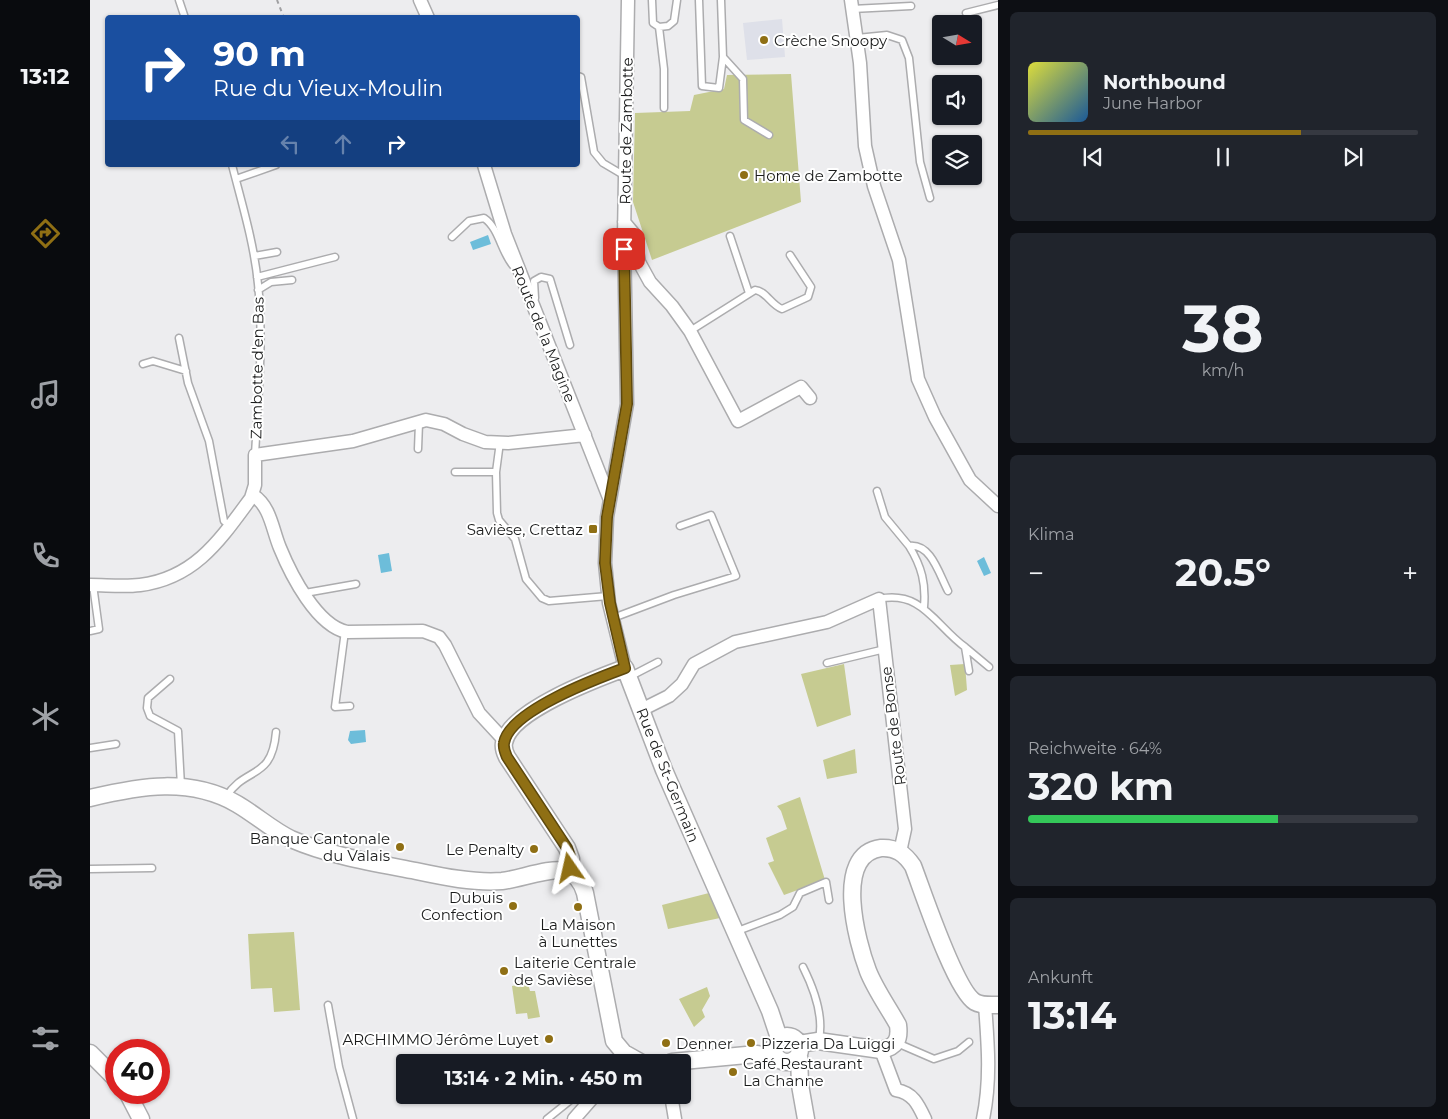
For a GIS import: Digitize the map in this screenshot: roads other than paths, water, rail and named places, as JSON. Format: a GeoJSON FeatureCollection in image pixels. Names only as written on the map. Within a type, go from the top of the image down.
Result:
{"type":"FeatureCollection","features":[{"type":"Feature","properties":{"kind":"street"},"geometry":{"type":"LineString","coordinates":[[420,0],[427,15]]}},
{"type":"Feature","properties":{"kind":"street","name":"Route de Zambotte"},"geometry":{"type":"LineString","coordinates":[[610,500],[627,404],[624,222],[628,0]]}},
{"type":"Feature","properties":{"kind":"street"},"geometry":{"type":"LineString","coordinates":[[852,4],[857,38],[865,146],[874,186],[899,260],[918,379],[926,399],[970,480],[998,506]]}},
{"type":"Feature","properties":{"kind":"street","name":"Route de la Magine"},"geometry":{"type":"LineString","coordinates":[[485,167],[505,234],[610,500]]}},
{"type":"Feature","properties":{"kind":"street"},"geometry":{"type":"LineString","coordinates":[[624,222],[634,234],[639,262],[650,282],[672,306],[690,331],[738,421],[801,387],[810,398]]}},
{"type":"Feature","properties":{"kind":"street"},"geometry":{"type":"LineString","coordinates":[[92,585],[138,585],[171,577],[196,564],[253,495],[255,455],[353,440],[426,420],[444,424],[485,442],[585,435]]}},
{"type":"Feature","properties":{"kind":"street"},"geometry":{"type":"LineString","coordinates":[[253,495],[266,509],[282,552],[305,593],[323,619],[337,629],[345,631],[423,631],[436,635],[445,644],[479,713],[504,740]]}},
{"type":"Feature","properties":{"kind":"street","name":"Rue de St-Germain"},"geometry":{"type":"LineString","coordinates":[[610,500],[605,556],[608,596],[627,673],[664,770],[800,1085],[806,1119]]}},
{"type":"Feature","properties":{"kind":"street"},"geometry":{"type":"LineString","coordinates":[[641,710],[669,696],[682,684],[694,664],[735,642],[827,622],[879,599]]}},
{"type":"Feature","properties":{"kind":"street","name":"Route de Bonse"},"geometry":{"type":"LineString","coordinates":[[879,599],[905,828],[900,852]]}},
{"type":"Feature","properties":{"kind":"street"},"geometry":{"type":"LineString","coordinates":[[568,872],[571,859],[567,848],[507,757],[504,740],[520,720],[540,706],[627,673]]}},
{"type":"Feature","properties":{"kind":"street"},"geometry":{"type":"LineString","coordinates":[[90,798],[144,786],[181,787],[206,791],[225,798],[299,842],[370,861],[452,878],[501,881],[554,871],[568,872],[579,881],[585,893],[612,1034],[620,1054]]}},
{"type":"Feature","properties":{"kind":"street"},"geometry":{"type":"LineString","coordinates":[[691,1060],[786,1051],[818,1040],[881,1050],[891,1048],[897,1043],[898,1025],[868,972],[853,918],[854,876],[863,856],[877,849],[886,848],[900,852],[913,866],[956,974],[970,998],[986,1004],[989,1068],[988,1096],[983,1119]]}},
{"type":"Feature","properties":{"kind":"street"},"geometry":{"type":"LineString","coordinates":[[881,1050],[896,1090],[905,1092],[917,1101],[925,1119]]}},
{"type":"Feature","properties":{"kind":"street"},"geometry":{"type":"LineString","coordinates":[[90,1053],[105,1068]]}},
{"type":"Feature","properties":{"kind":"street"},"geometry":{"type":"LineString","coordinates":[[133,1104],[141,1119]]}},
{"type":"Feature","properties":{"kind":"street"},"geometry":{"type":"LineString","coordinates":[[574,1119],[587,1104]]}},
{"type":"Feature","properties":{"kind":"street"},"geometry":{"type":"LineString","coordinates":[[672,1104],[675,1119]]}},
{"type":"Feature","properties":{"kind":"lane"},"geometry":{"type":"LineString","coordinates":[[179,0],[184,15]]}},
{"type":"Feature","properties":{"kind":"lane"},"geometry":{"type":"LineString","coordinates":[[652,0],[653,23],[659,27],[668,26],[674,21],[677,0]]}},
{"type":"Feature","properties":{"kind":"lane"},"geometry":{"type":"LineString","coordinates":[[700,0],[702,86],[719,88],[723,57],[721,0]]}},
{"type":"Feature","properties":{"kind":"lane"},"geometry":{"type":"LineString","coordinates":[[852,4],[911,6]]}},
{"type":"Feature","properties":{"kind":"lane"},"geometry":{"type":"LineString","coordinates":[[966,13],[998,5]]}},
{"type":"Feature","properties":{"kind":"lane"},"geometry":{"type":"LineString","coordinates":[[659,27],[664,69],[664,108]]}},
{"type":"Feature","properties":{"kind":"lane"},"geometry":{"type":"LineString","coordinates":[[857,38],[887,35],[902,40],[909,58],[920,162],[930,198]]}},
{"type":"Feature","properties":{"kind":"lane"},"geometry":{"type":"LineString","coordinates":[[723,57],[743,78],[744,120],[769,135]]}},
{"type":"Feature","properties":{"kind":"lane"},"geometry":{"type":"LineString","coordinates":[[580,77],[584,90],[594,152],[603,163],[625,176]]}},
{"type":"Feature","properties":{"kind":"lane","name":"Zambotte d'en Bas"},"geometry":{"type":"LineString","coordinates":[[233,167],[254,256],[257,277],[260,367],[255,455]]}},
{"type":"Feature","properties":{"kind":"lane"},"geometry":{"type":"LineString","coordinates":[[236,179],[270,167]]}},
{"type":"Feature","properties":{"kind":"lane"},"geometry":{"type":"LineString","coordinates":[[452,237],[469,221],[484,218],[490,223],[508,260],[521,274]]}},
{"type":"Feature","properties":{"kind":"lane"},"geometry":{"type":"LineString","coordinates":[[730,236],[749,293]]}},
{"type":"Feature","properties":{"kind":"lane"},"geometry":{"type":"LineString","coordinates":[[254,256],[277,252]]}},
{"type":"Feature","properties":{"kind":"lane"},"geometry":{"type":"LineString","coordinates":[[690,331],[749,293],[759,290],[777,307],[782,309],[808,297],[812,287],[790,255]]}},
{"type":"Feature","properties":{"kind":"lane"},"geometry":{"type":"LineString","coordinates":[[257,277],[335,257]]}},
{"type":"Feature","properties":{"kind":"lane"},"geometry":{"type":"LineString","coordinates":[[533,304],[535,300],[534,281],[541,276],[550,279],[570,346]]}},
{"type":"Feature","properties":{"kind":"lane"},"geometry":{"type":"LineString","coordinates":[[258,290],[271,282],[292,280]]}},
{"type":"Feature","properties":{"kind":"lane"},"geometry":{"type":"LineString","coordinates":[[179,338],[186,371],[209,441],[224,521],[229,525]]}},
{"type":"Feature","properties":{"kind":"lane"},"geometry":{"type":"LineString","coordinates":[[143,364],[153,362],[186,371]]}},
{"type":"Feature","properties":{"kind":"lane"},"geometry":{"type":"LineString","coordinates":[[418,449],[419,422]]}},
{"type":"Feature","properties":{"kind":"lane"},"geometry":{"type":"LineString","coordinates":[[500,442],[496,472],[498,518],[514,535],[525,576],[542,598],[554,601],[608,596]]}},
{"type":"Feature","properties":{"kind":"lane"},"geometry":{"type":"LineString","coordinates":[[455,472],[496,472]]}},
{"type":"Feature","properties":{"kind":"lane"},"geometry":{"type":"LineString","coordinates":[[877,491],[885,517],[909,546],[923,574],[926,588],[924,608]]}},
{"type":"Feature","properties":{"kind":"lane"},"geometry":{"type":"LineString","coordinates":[[613,618],[674,594],[736,576],[711,515],[680,526]]}},
{"type":"Feature","properties":{"kind":"lane"},"geometry":{"type":"LineString","coordinates":[[909,546],[916,545],[926,550],[948,591]]}},
{"type":"Feature","properties":{"kind":"lane"},"geometry":{"type":"LineString","coordinates":[[305,593],[356,584]]}},
{"type":"Feature","properties":{"kind":"lane"},"geometry":{"type":"LineString","coordinates":[[90,631],[99,629],[92,585]]}},
{"type":"Feature","properties":{"kind":"lane"},"geometry":{"type":"LineString","coordinates":[[879,599],[891,597],[906,599],[924,608],[951,637],[989,667]]}},
{"type":"Feature","properties":{"kind":"lane"},"geometry":{"type":"LineString","coordinates":[[345,631],[335,707],[350,706]]}},
{"type":"Feature","properties":{"kind":"lane"},"geometry":{"type":"LineString","coordinates":[[965,647],[969,671]]}},
{"type":"Feature","properties":{"kind":"lane"},"geometry":{"type":"LineString","coordinates":[[827,663],[884,649]]}},
{"type":"Feature","properties":{"kind":"lane"},"geometry":{"type":"LineString","coordinates":[[627,673],[658,662]]}},
{"type":"Feature","properties":{"kind":"lane"},"geometry":{"type":"LineString","coordinates":[[170,679],[148,698],[147,708],[150,716],[178,731],[181,787]]}},
{"type":"Feature","properties":{"kind":"lane"},"geometry":{"type":"LineString","coordinates":[[225,798],[235,786],[268,764],[275,748],[276,732]]}},
{"type":"Feature","properties":{"kind":"lane"},"geometry":{"type":"LineString","coordinates":[[90,748],[116,744]]}},
{"type":"Feature","properties":{"kind":"lane"},"geometry":{"type":"LineString","coordinates":[[90,869],[152,868]]}},
{"type":"Feature","properties":{"kind":"lane"},"geometry":{"type":"LineString","coordinates":[[733,932],[780,915],[793,907],[800,893],[826,882],[829,900]]}},
{"type":"Feature","properties":{"kind":"lane"},"geometry":{"type":"LineString","coordinates":[[804,967],[812,984],[822,1023],[818,1040]]}},
{"type":"Feature","properties":{"kind":"lane"},"geometry":{"type":"LineString","coordinates":[[328,1005],[340,1067],[353,1119]]}},
{"type":"Feature","properties":{"kind":"lane"},"geometry":{"type":"LineString","coordinates":[[897,1043],[934,1059],[958,1050],[969,1042]]}},
{"type":"Feature","properties":{"kind":"lane"},"geometry":{"type":"LineString","coordinates":[[547,1119],[566,1104]]}},
{"type":"Feature","properties":{"kind":"water"},"geometry":{"type":"Polygon","coordinates":[[[488,235],[491,244],[473,250],[470,242],[488,235]]]}},
{"type":"Feature","properties":{"kind":"water"},"geometry":{"type":"Polygon","coordinates":[[[389,553],[392,571],[381,573],[378,555],[389,553]]]}},
{"type":"Feature","properties":{"kind":"water"},"geometry":{"type":"Polygon","coordinates":[[[984,557],[991,573],[984,576],[977,561],[984,557]]]}},
{"type":"Feature","properties":{"kind":"water"},"geometry":{"type":"Polygon","coordinates":[[[365,730],[366,742],[351,744],[348,740],[350,731],[365,730]]]}},
{"type":"Feature","properties":{"kind":"place","name":"Crèche Snoopy"},"geometry":{"type":"Point","coordinates":[764,40]}},
{"type":"Feature","properties":{"kind":"place","name":"Home de Zambotte"},"geometry":{"type":"Point","coordinates":[744,175]}},
{"type":"Feature","properties":{"kind":"place","name":"Savièse, Crettaz"},"geometry":{"type":"Point","coordinates":[593,529]}},
{"type":"Feature","properties":{"kind":"place","name":"Banque Cantonale du Valais"},"geometry":{"type":"Point","coordinates":[400,847]}},
{"type":"Feature","properties":{"kind":"place","name":"Le Penalty"},"geometry":{"type":"Point","coordinates":[534,849]}},
{"type":"Feature","properties":{"kind":"place","name":"Dubuis Confection"},"geometry":{"type":"Point","coordinates":[513,906]}},
{"type":"Feature","properties":{"kind":"place","name":"La Maison à Lunettes"},"geometry":{"type":"Point","coordinates":[578,907]}},
{"type":"Feature","properties":{"kind":"place","name":"Laiterie Centrale de Savièse"},"geometry":{"type":"Point","coordinates":[504,971]}},
{"type":"Feature","properties":{"kind":"place","name":"ARCHIMMO Jérôme Luyet"},"geometry":{"type":"Point","coordinates":[549,1039]}},
{"type":"Feature","properties":{"kind":"place","name":"Denner"},"geometry":{"type":"Point","coordinates":[666,1043]}},
{"type":"Feature","properties":{"kind":"place","name":"Pizzeria Da Luiggi"},"geometry":{"type":"Point","coordinates":[751,1043]}},
{"type":"Feature","properties":{"kind":"place","name":"Café Restaurant La Channe"},"geometry":{"type":"Point","coordinates":[733,1072]}}]}
